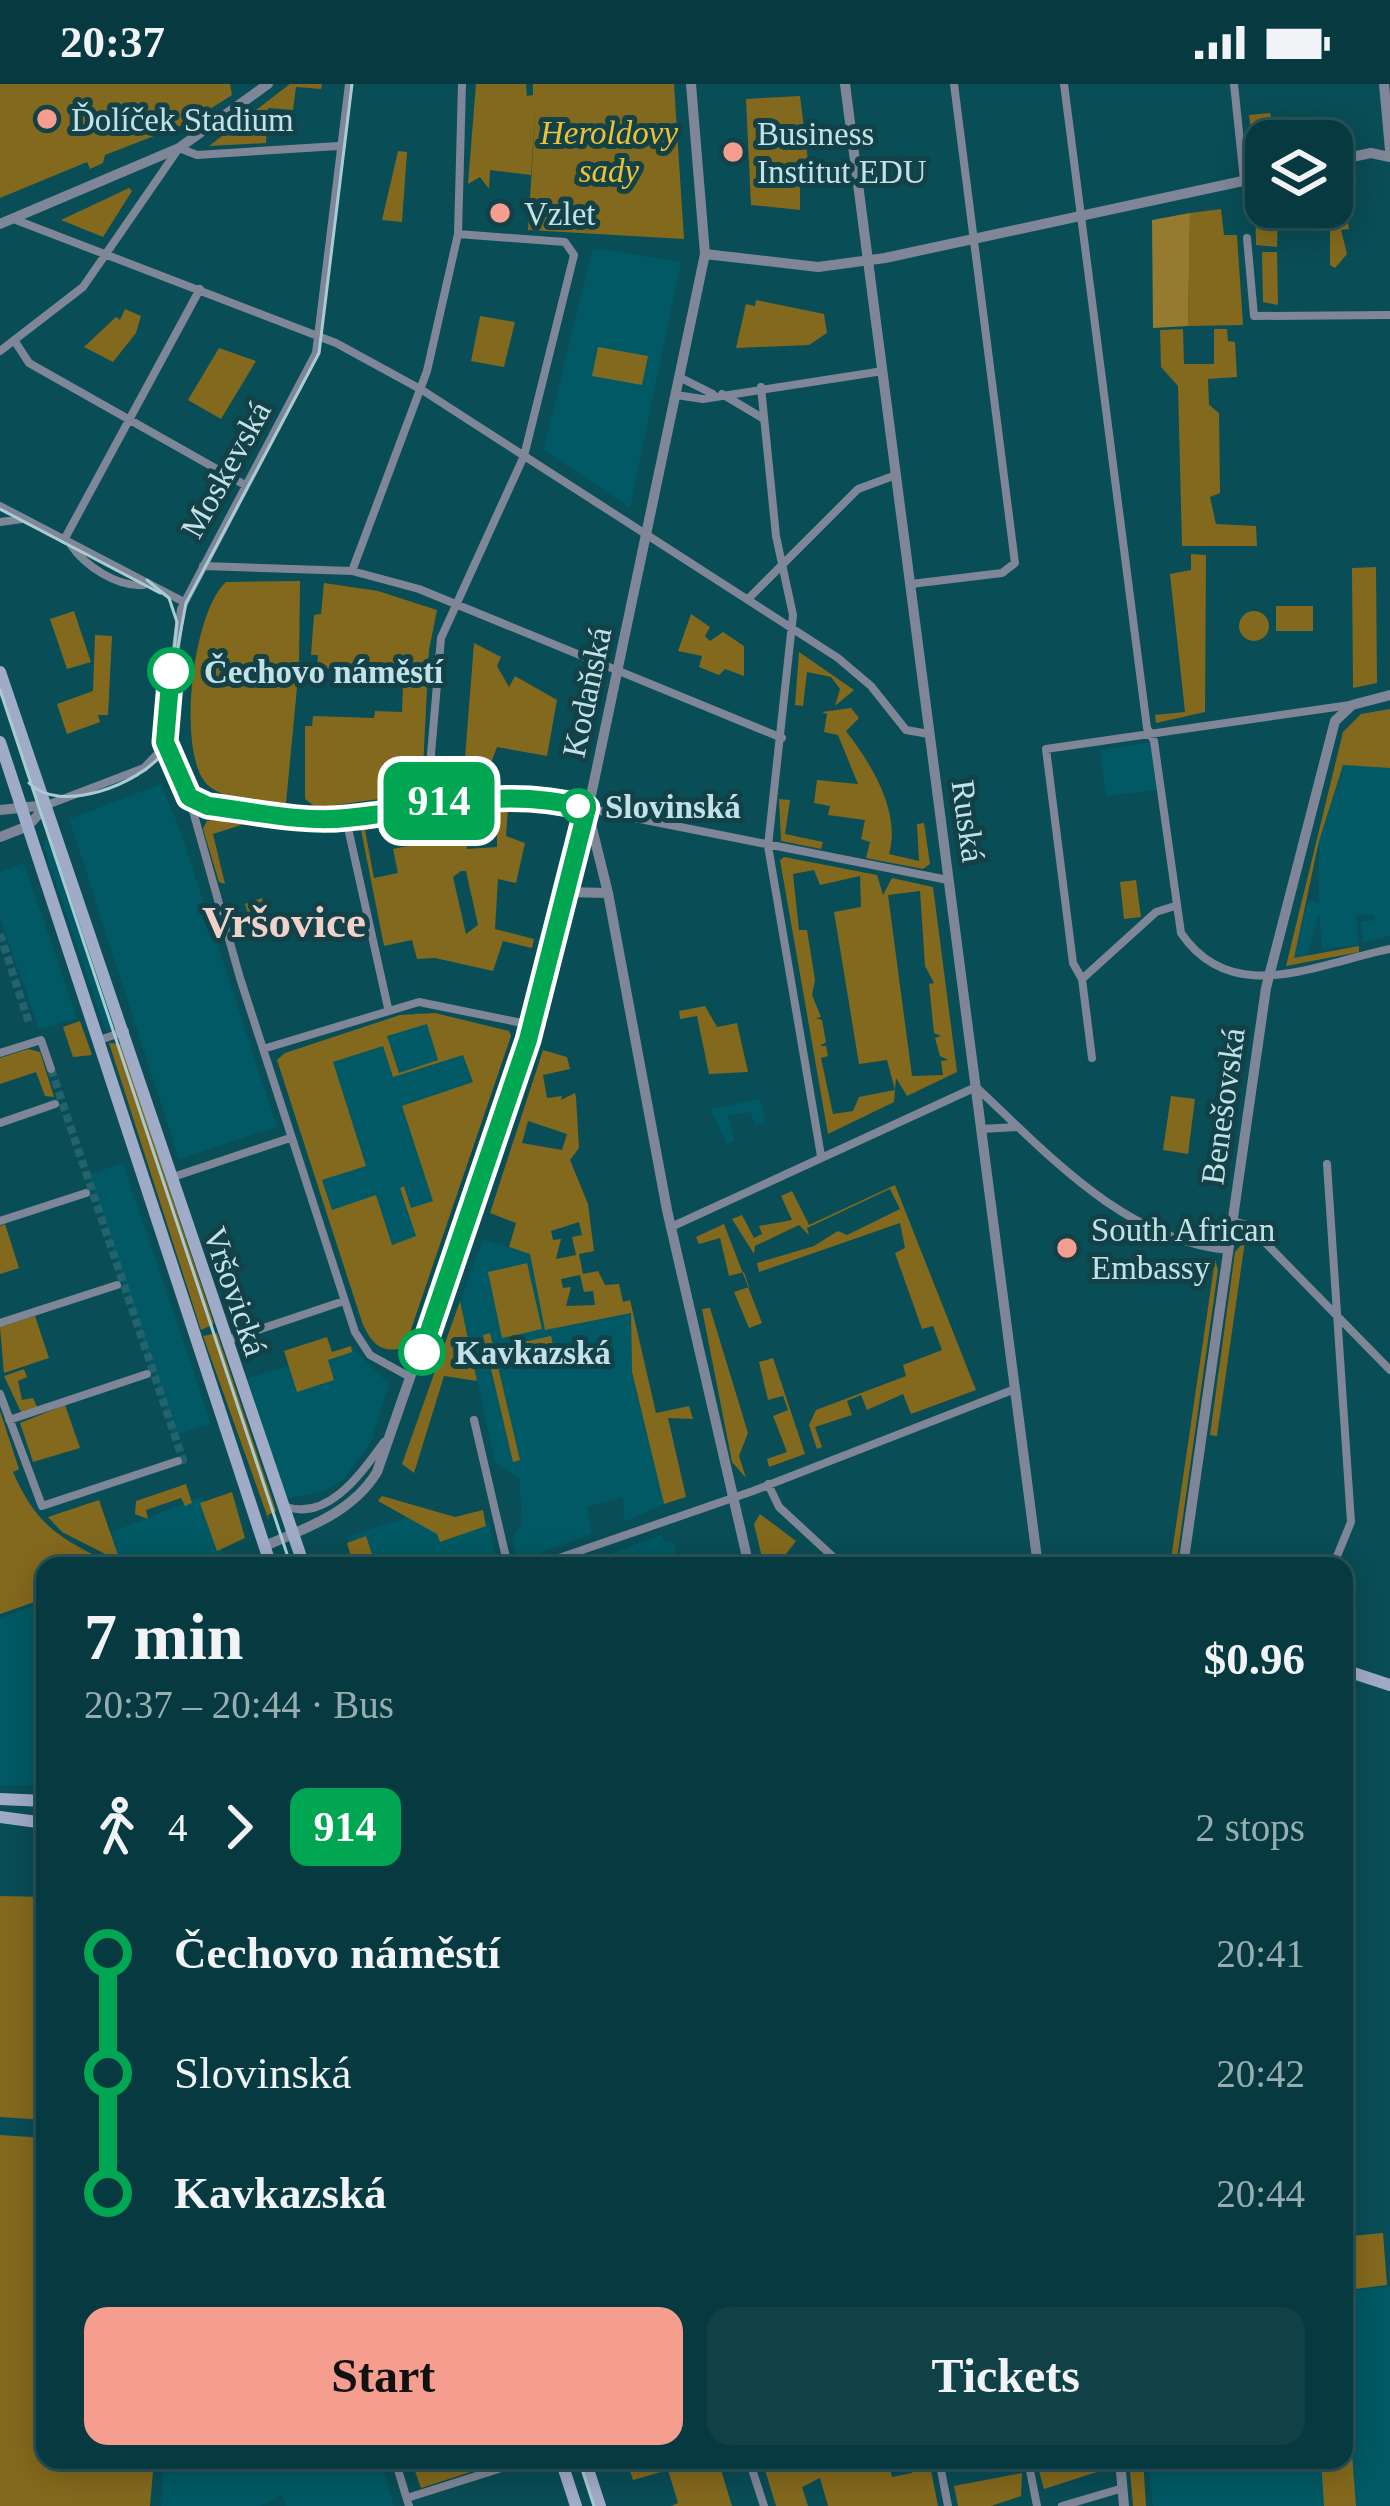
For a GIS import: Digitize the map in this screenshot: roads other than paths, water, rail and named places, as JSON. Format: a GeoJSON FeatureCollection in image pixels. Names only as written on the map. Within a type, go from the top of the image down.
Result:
{"type":"FeatureCollection","features":[{"type":"Feature","properties":{"kind":"main road","name":"Vršovická"},"geometry":{"type":"LineString","coordinates":[[0,672],[125,1031],[168,1179],[301,1557]]}},
{"type":"Feature","properties":{"kind":"main road","name":"Vršovická"},"geometry":{"type":"LineString","coordinates":[[0,742],[269,1557]]}},
{"type":"Feature","properties":{"kind":"main road"},"geometry":{"type":"LineString","coordinates":[[1353,1673],[1390,1685]]}},
{"type":"Feature","properties":{"kind":"main road"},"geometry":{"type":"LineString","coordinates":[[0,1798],[36,1800]]}},
{"type":"Feature","properties":{"kind":"main road"},"geometry":{"type":"LineString","coordinates":[[0,1817],[36,1822]]}},
{"type":"Feature","properties":{"kind":"main road"},"geometry":{"type":"LineString","coordinates":[[564,2469],[576,2506]]}},
{"type":"Feature","properties":{"kind":"main road"},"geometry":{"type":"LineString","coordinates":[[588,2469],[600,2506]]}},
{"type":"Feature","properties":{"kind":"street"},"geometry":{"type":"LineString","coordinates":[[0,224],[179,148],[268,84]]}},
{"type":"Feature","properties":{"kind":"street","name":"Moskevská"},"geometry":{"type":"LineString","coordinates":[[165,742],[173,642],[184,602],[304,380],[320,336],[338,146],[349,84]]}},
{"type":"Feature","properties":{"kind":"street"},"geometry":{"type":"LineString","coordinates":[[352,571],[422,390],[458,234],[462,84]]}},
{"type":"Feature","properties":{"kind":"street","name":"Kodaňská"},"geometry":{"type":"LineString","coordinates":[[265,1546],[362,1492],[377,1472],[532,1025],[587,808],[705,254],[691,84]]}},
{"type":"Feature","properties":{"kind":"street","name":"Ruská"},"geometry":{"type":"LineString","coordinates":[[845,84],[1037,1557]]}},
{"type":"Feature","properties":{"kind":"street"},"geometry":{"type":"LineString","coordinates":[[910,584],[1002,573],[1015,563],[954,84]]}},
{"type":"Feature","properties":{"kind":"street"},"geometry":{"type":"LineString","coordinates":[[1064,84],[1181,933],[1198,958],[1250,978],[1390,949]]}},
{"type":"Feature","properties":{"kind":"street"},"geometry":{"type":"LineString","coordinates":[[705,254],[818,267],[974,241],[1244,181],[1234,84]]}},
{"type":"Feature","properties":{"kind":"street"},"geometry":{"type":"LineString","coordinates":[[1353,157],[1390,153],[1384,84]]}},
{"type":"Feature","properties":{"kind":"street"},"geometry":{"type":"LineString","coordinates":[[179,148],[197,155],[338,146]]}},
{"type":"Feature","properties":{"kind":"street"},"geometry":{"type":"LineString","coordinates":[[0,352],[83,287],[179,148]]}},
{"type":"Feature","properties":{"kind":"street"},"geometry":{"type":"LineString","coordinates":[[16,220],[320,336],[422,390],[854,670],[907,730],[931,734]]}},
{"type":"Feature","properties":{"kind":"street"},"geometry":{"type":"LineString","coordinates":[[435,802],[430,754],[439,646],[524,456],[574,255],[572,246],[458,234]]}},
{"type":"Feature","properties":{"kind":"street"},"geometry":{"type":"LineString","coordinates":[[1247,238],[1254,316],[1390,315]]}},
{"type":"Feature","properties":{"kind":"street"},"geometry":{"type":"LineString","coordinates":[[67,542],[200,289]]}},
{"type":"Feature","properties":{"kind":"street"},"geometry":{"type":"LineString","coordinates":[[16,343],[28,363],[244,485]]}},
{"type":"Feature","properties":{"kind":"street"},"geometry":{"type":"LineString","coordinates":[[676,395],[703,399],[717,393],[883,371]]}},
{"type":"Feature","properties":{"kind":"street"},"geometry":{"type":"LineString","coordinates":[[679,377],[698,382],[764,418]]}},
{"type":"Feature","properties":{"kind":"street"},"geometry":{"type":"LineString","coordinates":[[761,387],[776,536],[786,560],[793,610],[768,846],[821,1156]]}},
{"type":"Feature","properties":{"kind":"street"},"geometry":{"type":"LineString","coordinates":[[748,599],[858,489],[896,475]]}},
{"type":"Feature","properties":{"kind":"street"},"geometry":{"type":"LineString","coordinates":[[3,508],[67,542],[82,561],[130,586],[148,585],[184,602]]}},
{"type":"Feature","properties":{"kind":"street"},"geometry":{"type":"LineString","coordinates":[[0,522],[26,519]]}},
{"type":"Feature","properties":{"kind":"street"},"geometry":{"type":"LineString","coordinates":[[203,566],[352,571],[455,602],[617,674],[782,738]]}},
{"type":"Feature","properties":{"kind":"street"},"geometry":{"type":"LineString","coordinates":[[1092,1058],[1082,979],[1073,964],[1046,749],[1390,695]]}},
{"type":"Feature","properties":{"kind":"street","name":"Benešovská"},"geometry":{"type":"LineString","coordinates":[[1184,1557],[1268,977],[1332,730],[1352,704]]}},
{"type":"Feature","properties":{"kind":"street"},"geometry":{"type":"LineString","coordinates":[[1315,708],[1329,720],[1332,730]]}},
{"type":"Feature","properties":{"kind":"street"},"geometry":{"type":"LineString","coordinates":[[0,810],[20,804],[47,805],[144,768],[165,742],[189,797],[290,1138],[344,1301],[365,1350],[411,1378]]}},
{"type":"Feature","properties":{"kind":"street"},"geometry":{"type":"LineString","coordinates":[[189,797],[208,806],[346,819],[435,802],[513,796],[950,880]]}},
{"type":"Feature","properties":{"kind":"street"},"geometry":{"type":"LineString","coordinates":[[0,837],[28,826],[47,805]]}},
{"type":"Feature","properties":{"kind":"street"},"geometry":{"type":"LineString","coordinates":[[587,808],[608,893],[671,1227],[746,1557]]}},
{"type":"Feature","properties":{"kind":"street"},"geometry":{"type":"LineString","coordinates":[[346,819],[388,1008]]}},
{"type":"Feature","properties":{"kind":"street"},"geometry":{"type":"LineString","coordinates":[[564,892],[608,893]]}},
{"type":"Feature","properties":{"kind":"street"},"geometry":{"type":"LineString","coordinates":[[1082,979],[1156,913],[1175,906]]}},
{"type":"Feature","properties":{"kind":"street"},"geometry":{"type":"LineString","coordinates":[[263,1049],[388,1008],[436,1002],[532,1025]]}},
{"type":"Feature","properties":{"kind":"street"},"geometry":{"type":"LineString","coordinates":[[100,1040],[125,1031]]}},
{"type":"Feature","properties":{"kind":"street"},"geometry":{"type":"LineString","coordinates":[[0,1053],[41,1040],[51,1069]]}},
{"type":"Feature","properties":{"kind":"street"},"geometry":{"type":"LineString","coordinates":[[671,1227],[976,1087],[1100,1198],[1144,1226],[1188,1238],[1231,1234],[1259,1239]]}},
{"type":"Feature","properties":{"kind":"street"},"geometry":{"type":"LineString","coordinates":[[0,1123],[55,1104]]}},
{"type":"Feature","properties":{"kind":"street"},"geometry":{"type":"LineString","coordinates":[[981,1129],[1018,1127]]}},
{"type":"Feature","properties":{"kind":"street"},"geometry":{"type":"LineString","coordinates":[[168,1179],[290,1138]]}},
{"type":"Feature","properties":{"kind":"street"},"geometry":{"type":"LineString","coordinates":[[1327,1164],[1351,1522],[1337,1557]]}},
{"type":"Feature","properties":{"kind":"street"},"geometry":{"type":"LineString","coordinates":[[0,1221],[86,1193]]}},
{"type":"Feature","properties":{"kind":"street"},"geometry":{"type":"LineString","coordinates":[[1188,1238],[1231,1234],[1248,1225],[1390,1370]]}},
{"type":"Feature","properties":{"kind":"street"},"geometry":{"type":"LineString","coordinates":[[0,1323],[117,1285]]}},
{"type":"Feature","properties":{"kind":"street"},"geometry":{"type":"LineString","coordinates":[[228,1340],[344,1301]]}},
{"type":"Feature","properties":{"kind":"street"},"geometry":{"type":"LineString","coordinates":[[9,1420],[147,1374]]}},
{"type":"Feature","properties":{"kind":"street"},"geometry":{"type":"LineString","coordinates":[[561,1557],[769,1484],[1015,1389]]}},
{"type":"Feature","properties":{"kind":"street"},"geometry":{"type":"LineString","coordinates":[[0,1394],[42,1506],[178,1461]]}},
{"type":"Feature","properties":{"kind":"street"},"geometry":{"type":"LineString","coordinates":[[474,1420],[506,1557]]}},
{"type":"Feature","properties":{"kind":"street","name":"Kodaňská"},"geometry":{"type":"LineString","coordinates":[[280,1504],[298,1510],[341,1493],[364,1473],[392,1432]]}},
{"type":"Feature","properties":{"kind":"street"},"geometry":{"type":"LineString","coordinates":[[769,1484],[779,1507],[832,1557]]}},
{"type":"Feature","properties":{"kind":"street"},"geometry":{"type":"LineString","coordinates":[[398,2469],[408,2502],[502,2469]]}},
{"type":"Feature","properties":{"kind":"street"},"geometry":{"type":"LineString","coordinates":[[752,2469],[764,2506]]}},
{"type":"Feature","properties":{"kind":"street"},"geometry":{"type":"LineString","coordinates":[[941,2469],[947,2506]]}},
{"type":"Feature","properties":{"kind":"street"},"geometry":{"type":"LineString","coordinates":[[1030,2469],[1037,2506]]}},
{"type":"Feature","properties":{"kind":"street"},"geometry":{"type":"LineString","coordinates":[[1121,2469],[1124,2506]]}},
{"type":"Feature","properties":{"kind":"street"},"geometry":{"type":"LineString","coordinates":[[1062,2506],[1123,2488]]}},
{"type":"Feature","properties":{"kind":"tunnel"},"geometry":{"type":"LineString","coordinates":[[0,934],[29,1023]]}},
{"type":"Feature","properties":{"kind":"tunnel"},"geometry":{"type":"LineString","coordinates":[[51,1069],[183,1460],[178,1461]]}},
{"type":"Feature","properties":{"kind":"tram line"},"geometry":{"type":"LineString","coordinates":[[174,668],[186,603],[319,353],[352,84]]}},
{"type":"Feature","properties":{"kind":"tram line"},"geometry":{"type":"LineString","coordinates":[[0,509],[160,593]]}},
{"type":"Feature","properties":{"kind":"tram line"},"geometry":{"type":"LineString","coordinates":[[29,783],[60,796],[99,792],[137,775],[164,752],[177,622],[169,598],[147,580]]}},
{"type":"Feature","properties":{"kind":"tram line"},"geometry":{"type":"LineString","coordinates":[[0,690],[288,1557]]}},
{"type":"Feature","properties":{"kind":"tram line"},"geometry":{"type":"LineString","coordinates":[[582,2469],[594,2506]]}},
{"type":"Feature","properties":{"kind":"place","name":"Ďolíček Stadium"},"geometry":{"type":"Point","coordinates":[47,119]}},
{"type":"Feature","properties":{"kind":"place","name":"Business Institut EDU"},"geometry":{"type":"Point","coordinates":[733,152]}},
{"type":"Feature","properties":{"kind":"place","name":"Vzlet"},"geometry":{"type":"Point","coordinates":[500,213]}},
{"type":"Feature","properties":{"kind":"place","name":"Čechovo náměstí"},"geometry":{"type":"Point","coordinates":[171,671]}},
{"type":"Feature","properties":{"kind":"place","name":"Slovinská"},"geometry":{"type":"Point","coordinates":[578,806]}},
{"type":"Feature","properties":{"kind":"place","name":"South African Embassy"},"geometry":{"type":"Point","coordinates":[1067,1248]}},
{"type":"Feature","properties":{"kind":"place","name":"Kavkazská"},"geometry":{"type":"Point","coordinates":[422,1352]}},
{"type":"Feature","properties":{"kind":"district","name":"Vršovice"},"geometry":{"type":"Point","coordinates":[284,921]}},
{"type":"Feature","properties":{"kind":"park label","name":"Heroldovy sady"},"geometry":{"type":"Point","coordinates":[609,151]}}]}
